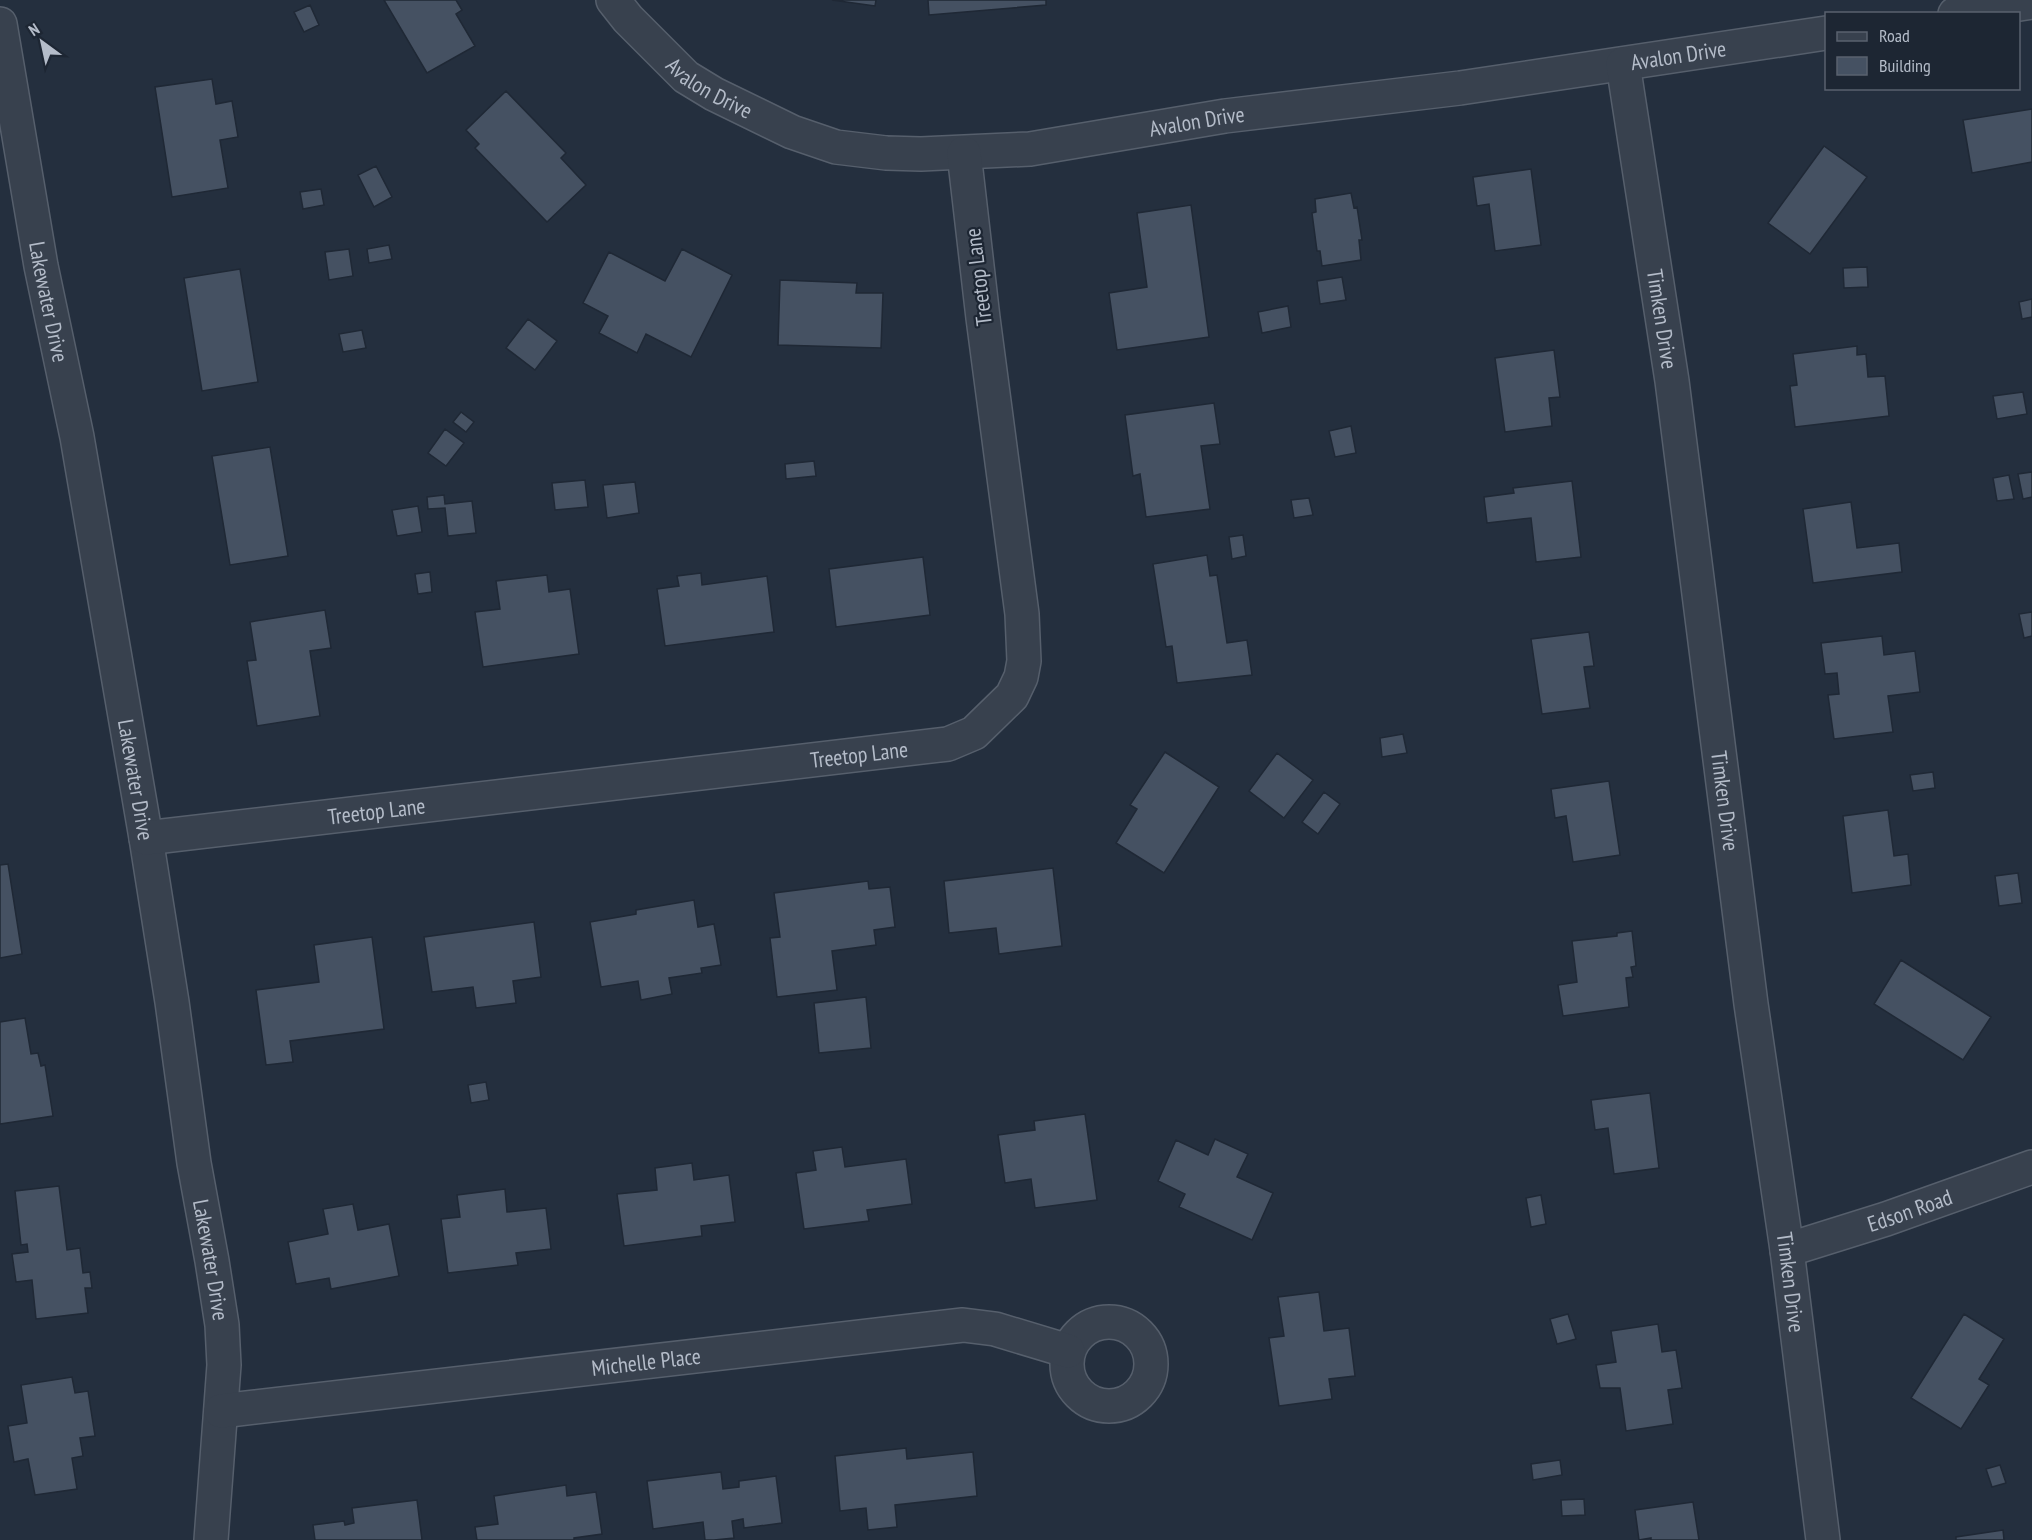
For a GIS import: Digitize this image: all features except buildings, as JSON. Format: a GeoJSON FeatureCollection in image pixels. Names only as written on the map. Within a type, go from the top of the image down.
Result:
{"type":"FeatureCollection","features":[{"type":"Feature","properties":{"kind":"street","name":"Avalon Drive"},"geometry":{"type":"LineString","coordinates":[[613,0],[628,19],[686,77],[714,94],[792,132],[836,147],[921,154],[1030,148],[1225,116],[1460,88],[1825,33]]}},
{"type":"Feature","properties":{"kind":"street"},"geometry":{"type":"LineString","coordinates":[[1968,12],[2032,2]]}},
{"type":"Feature","properties":{"kind":"street","name":"Lakewater Drive"},"geometry":{"type":"LineString","coordinates":[[0,24],[41,266],[77,437],[146,838],[194,1163],[222,1325],[224,1365],[211,1540]]}},
{"type":"Feature","properties":{"kind":"street","name":"Timken Drive"},"geometry":{"type":"LineString","coordinates":[[1623,64],[1672,381],[1751,1004],[1787,1250],[1823,1540]]}},
{"type":"Feature","properties":{"kind":"street","name":"Treetop Lane"},"geometry":{"type":"LineString","coordinates":[[146,838],[948,744],[975,733],[1012,696],[1021,677],[1024,661],[1022,614],[981,306],[964,153]]}},
{"type":"Feature","properties":{"kind":"street","name":"Edson Road"},"geometry":{"type":"LineString","coordinates":[[1787,1250],[1886,1219],[2032,1167]]}},
{"type":"Feature","properties":{"kind":"street","name":"Michelle Place"},"geometry":{"type":"LineString","coordinates":[[221,1411],[963,1325],[995,1329],[1068,1351]]}}]}
